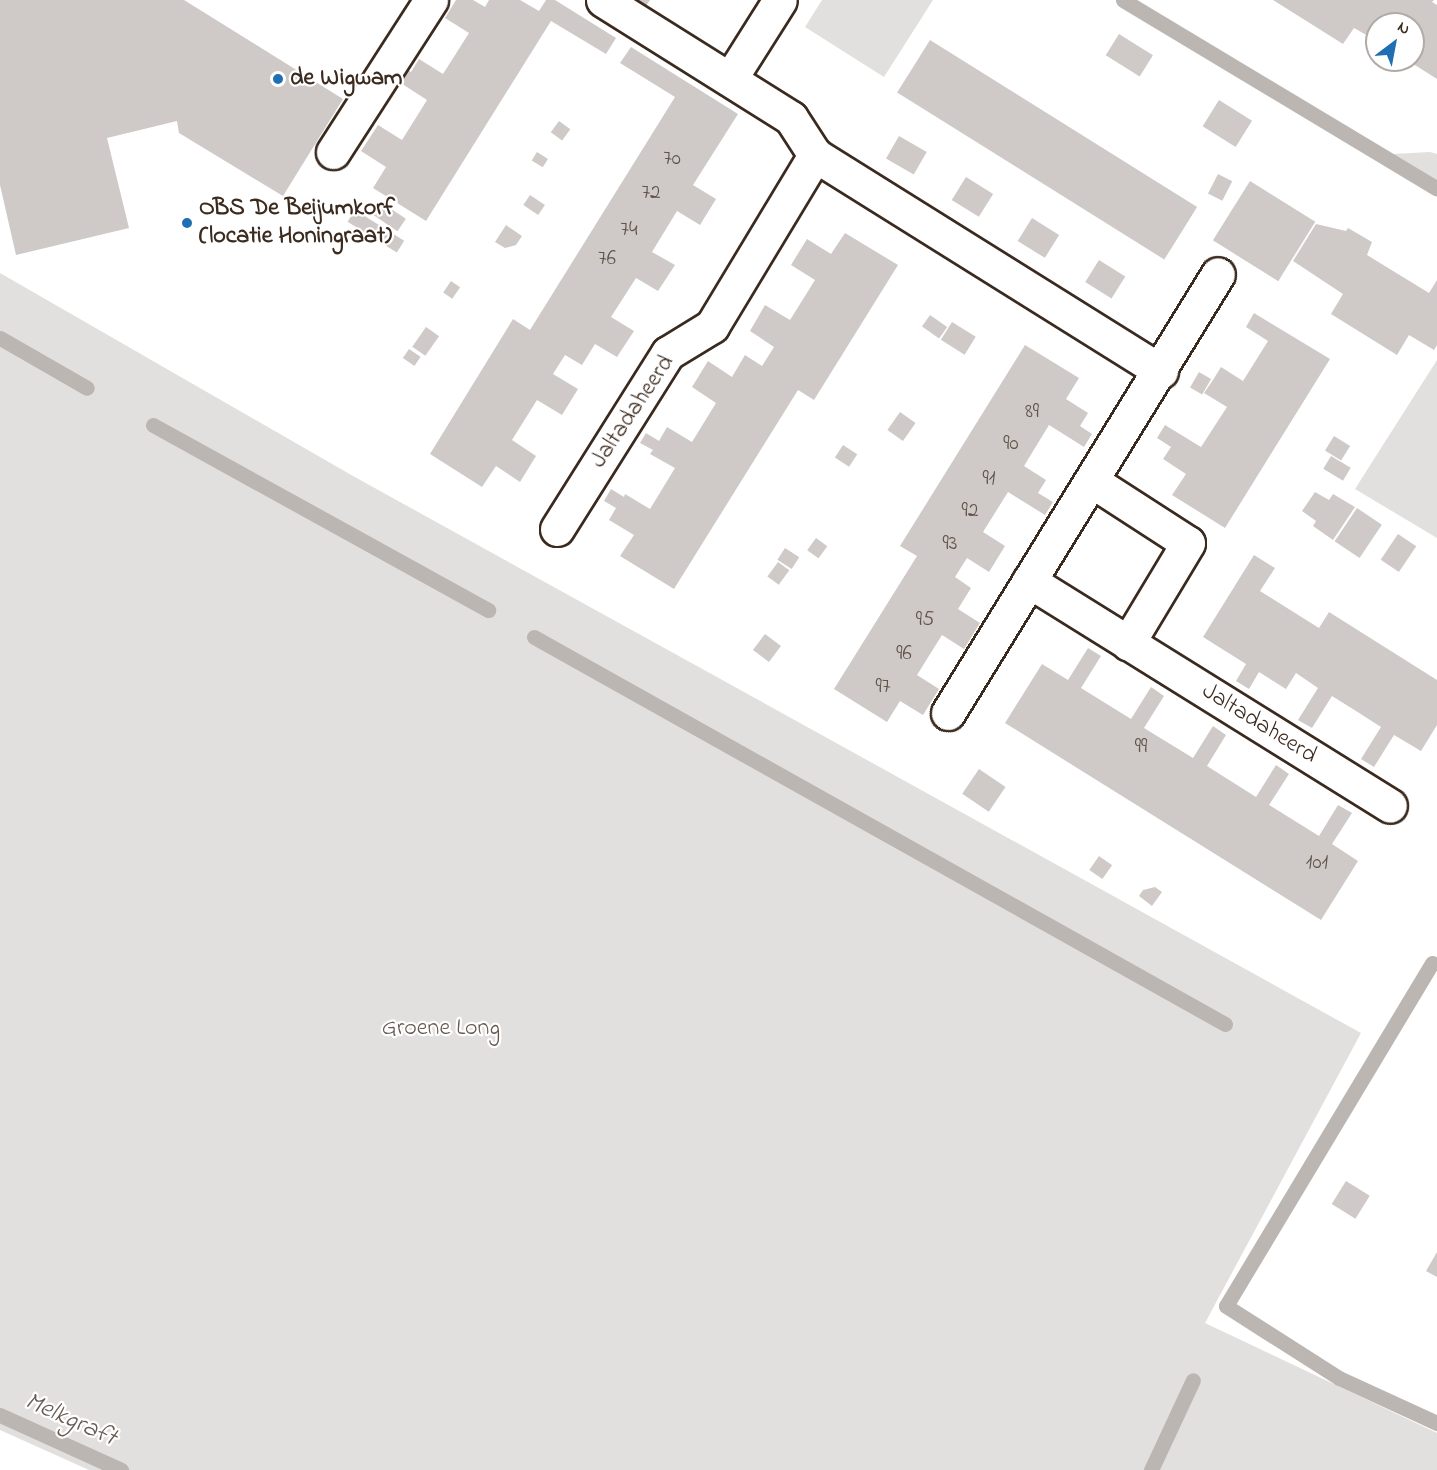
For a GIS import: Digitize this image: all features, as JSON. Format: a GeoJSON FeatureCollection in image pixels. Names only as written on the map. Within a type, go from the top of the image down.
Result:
{"type":"FeatureCollection","features":[{"type":"Feature","properties":{"kind":"street"},"geometry":{"type":"LineString","coordinates":[[333,152],[431,0]]}},
{"type":"Feature","properties":{"kind":"street"},"geometry":{"type":"LineString","coordinates":[[603,0],[791,118],[815,155],[1161,371]]}},
{"type":"Feature","properties":{"kind":"street"},"geometry":{"type":"LineString","coordinates":[[730,79],[780,0]]}},
{"type":"Feature","properties":{"kind":"street","name":"Jaltadaheerd"},"geometry":{"type":"LineString","coordinates":[[557,529],[668,353],[712,326],[815,155]]}},
{"type":"Feature","properties":{"kind":"street"},"geometry":{"type":"LineString","coordinates":[[948,713],[1161,371],[1218,274]]}},
{"type":"Feature","properties":{"kind":"street"},"geometry":{"type":"LineString","coordinates":[[1092,482],[1188,543],[1128,643]]}},
{"type":"Feature","properties":{"kind":"street","name":"Jaltadaheerd"},"geometry":{"type":"LineString","coordinates":[[1029,581],[1390,806]]}},
{"type":"Feature","properties":{"kind":"green space"},"geometry":{"type":"Polygon","coordinates":[[[822,0],[933,0],[884,77],[805,27],[822,0]]]}},
{"type":"Feature","properties":{"kind":"green space"},"geometry":{"type":"Polygon","coordinates":[[[1430,152],[1437,154],[1437,192],[1373,155],[1430,152]]]}},
{"type":"Feature","properties":{"kind":"green space","name":"Groene Long"},"geometry":{"type":"Polygon","coordinates":[[[0,273],[353,476],[1361,1033],[1205,1323],[1437,1433],[1437,1470],[89,1470],[0,1430],[0,273]]]}},
{"type":"Feature","properties":{"kind":"green space"},"geometry":{"type":"Polygon","coordinates":[[[1437,360],[1437,538],[1355,489],[1437,360]]]}},
{"type":"Feature","properties":{"kind":"building"},"geometry":{"type":"Polygon","coordinates":[[[0,0],[184,0],[343,99],[283,196],[179,133],[177,121],[107,138],[129,228],[16,255],[0,185],[0,0]]]}},
{"type":"Feature","properties":{"kind":"building"},"geometry":{"type":"Polygon","coordinates":[[[456,0],[473,0],[485,7],[489,0],[520,0],[539,11],[546,0],[555,0],[616,38],[606,54],[551,21],[426,221],[373,188],[386,167],[361,151],[378,125],[402,140],[427,100],[393,78],[401,66],[411,72],[419,59],[443,74],[469,33],[445,18],[456,0]]]}},
{"type":"Feature","properties":{"kind":"building"},"geometry":{"type":"Polygon","coordinates":[[[630,0],[650,0],[644,9],[630,0]]]}},
{"type":"Feature","properties":{"kind":"building"},"geometry":{"type":"Polygon","coordinates":[[[1273,0],[1434,0],[1432,2],[1437,5],[1437,79],[1425,71],[1425,12],[1365,12],[1365,34],[1354,28],[1343,44],[1273,0]]]}},
{"type":"Feature","properties":{"kind":"building"},"geometry":{"type":"Polygon","coordinates":[[[1119,34],[1153,55],[1140,76],[1106,55],[1119,34]]]}},
{"type":"Feature","properties":{"kind":"building"},"geometry":{"type":"Polygon","coordinates":[[[930,40],[1197,207],[1164,260],[897,93],[930,40]]]}},
{"type":"Feature","properties":{"kind":"building"},"geometry":{"type":"Polygon","coordinates":[[[631,47],[738,114],[693,185],[716,199],[700,225],[677,211],[652,252],[675,265],[658,291],[636,278],[611,317],[634,331],[617,357],[595,344],[582,365],[565,355],[553,374],[578,389],[562,415],[537,400],[512,440],[536,456],[520,482],[496,466],[482,487],[430,454],[513,319],[530,330],[675,97],[620,63],[631,47]]]}},
{"type":"Feature","properties":{"kind":"building"},"geometry":{"type":"Polygon","coordinates":[[[1219,100],[1252,121],[1236,147],[1203,126],[1219,100]]]}},
{"type":"Feature","properties":{"kind":"building"},"geometry":{"type":"Polygon","coordinates":[[[559,121],[570,129],[562,141],[551,132],[559,121]]]}},
{"type":"Feature","properties":{"kind":"building"},"geometry":{"type":"Polygon","coordinates":[[[899,136],[927,152],[914,175],[886,159],[899,136]]]}},
{"type":"Feature","properties":{"kind":"building"},"geometry":{"type":"Polygon","coordinates":[[[537,152],[548,159],[543,167],[532,160],[537,152]]]}},
{"type":"Feature","properties":{"kind":"building"},"geometry":{"type":"Polygon","coordinates":[[[1218,174],[1232,181],[1222,201],[1208,194],[1218,174]]]}},
{"type":"Feature","properties":{"kind":"building"},"geometry":{"type":"Polygon","coordinates":[[[966,177],[993,194],[979,217],[952,200],[966,177]]]}},
{"type":"Feature","properties":{"kind":"building"},"geometry":{"type":"Polygon","coordinates":[[[1250,181],[1315,222],[1278,281],[1213,240],[1250,181]]]}},
{"type":"Feature","properties":{"kind":"building"},"geometry":{"type":"Polygon","coordinates":[[[530,195],[545,205],[538,215],[523,205],[530,195]]]}},
{"type":"Feature","properties":{"kind":"building"},"geometry":{"type":"Polygon","coordinates":[[[381,202],[406,219],[397,231],[373,214],[381,202]]]}},
{"type":"Feature","properties":{"kind":"building"},"geometry":{"type":"Polygon","coordinates":[[[355,210],[404,241],[397,253],[348,222],[355,210]]]}},
{"type":"Feature","properties":{"kind":"building"},"geometry":{"type":"Polygon","coordinates":[[[1032,218],[1059,235],[1045,258],[1018,241],[1032,218]]]}},
{"type":"Feature","properties":{"kind":"building"},"geometry":{"type":"Polygon","coordinates":[[[1316,224],[1346,231],[1348,228],[1372,242],[1367,255],[1429,293],[1437,280],[1437,345],[1434,350],[1409,335],[1397,355],[1331,314],[1343,294],[1293,261],[1316,224]]]}},
{"type":"Feature","properties":{"kind":"building"},"geometry":{"type":"Polygon","coordinates":[[[506,225],[522,236],[516,245],[505,248],[495,242],[506,225]]]}},
{"type":"Feature","properties":{"kind":"building"},"geometry":{"type":"Polygon","coordinates":[[[845,233],[898,265],[814,400],[798,390],[674,589],[620,556],[634,535],[609,520],[616,508],[604,501],[611,489],[624,497],[625,494],[650,509],[675,468],[650,454],[653,450],[640,443],[646,433],[659,441],[667,427],[692,442],[716,403],[692,387],[708,361],[732,377],[745,355],[762,366],[774,347],[750,331],[765,305],[790,320],[815,280],[791,265],[807,239],[831,254],[845,233]]]}},
{"type":"Feature","properties":{"kind":"building"},"geometry":{"type":"Polygon","coordinates":[[[1099,260],[1125,276],[1112,298],[1085,282],[1099,260]]]}},
{"type":"Feature","properties":{"kind":"building"},"geometry":{"type":"Polygon","coordinates":[[[451,281],[460,287],[452,299],[443,293],[451,281]]]}},
{"type":"Feature","properties":{"kind":"building"},"geometry":{"type":"Polygon","coordinates":[[[1254,313],[1330,359],[1225,528],[1172,495],[1186,474],[1163,459],[1171,447],[1157,438],[1165,425],[1201,447],[1227,407],[1204,393],[1221,367],[1243,381],[1268,341],[1246,327],[1254,313]]]}},
{"type":"Feature","properties":{"kind":"building"},"geometry":{"type":"Polygon","coordinates":[[[930,315],[947,327],[939,339],[922,326],[930,315]]]}},
{"type":"Feature","properties":{"kind":"building"},"geometry":{"type":"Polygon","coordinates":[[[952,322],[976,337],[965,355],[941,340],[952,322]]]}},
{"type":"Feature","properties":{"kind":"building"},"geometry":{"type":"Polygon","coordinates":[[[426,327],[439,336],[425,356],[412,347],[426,327]]]}},
{"type":"Feature","properties":{"kind":"building"},"geometry":{"type":"Polygon","coordinates":[[[1025,345],[1079,378],[1066,399],[1088,413],[1080,426],[1092,434],[1084,447],[1049,425],[1024,466],[1046,480],[1038,493],[1053,502],[1045,515],[1008,492],[983,532],[1005,546],[989,572],[967,558],[955,577],[971,588],[958,609],[980,623],[964,649],[942,635],[917,675],[939,689],[923,715],[900,701],[887,722],[834,689],[917,556],[900,546],[1025,345]]]}},
{"type":"Feature","properties":{"kind":"building"},"geometry":{"type":"Polygon","coordinates":[[[409,349],[421,357],[414,366],[403,358],[409,349]]]}},
{"type":"Feature","properties":{"kind":"building"},"geometry":{"type":"Polygon","coordinates":[[[1199,372],[1211,379],[1202,395],[1190,388],[1199,372]]]}},
{"type":"Feature","properties":{"kind":"building"},"geometry":{"type":"Polygon","coordinates":[[[900,412],[916,423],[903,441],[887,430],[900,412]]]}},
{"type":"Feature","properties":{"kind":"building"},"geometry":{"type":"Polygon","coordinates":[[[1334,436],[1350,446],[1341,460],[1325,450],[1334,436]]]}},
{"type":"Feature","properties":{"kind":"building"},"geometry":{"type":"Polygon","coordinates":[[[843,445],[857,454],[849,467],[835,458],[843,445]]]}},
{"type":"Feature","properties":{"kind":"building"},"geometry":{"type":"Polygon","coordinates":[[[1331,456],[1351,468],[1343,481],[1323,469],[1331,456]]]}},
{"type":"Feature","properties":{"kind":"building"},"geometry":{"type":"Polygon","coordinates":[[[1315,492],[1329,500],[1333,494],[1355,507],[1333,540],[1313,526],[1316,521],[1302,511],[1315,492]]]}},
{"type":"Feature","properties":{"kind":"building"},"geometry":{"type":"Polygon","coordinates":[[[1357,508],[1382,525],[1360,558],[1335,541],[1357,508]]]}},
{"type":"Feature","properties":{"kind":"building"},"geometry":{"type":"Polygon","coordinates":[[[1398,534],[1416,546],[1399,572],[1381,560],[1398,534]]]}},
{"type":"Feature","properties":{"kind":"building"},"geometry":{"type":"Polygon","coordinates":[[[816,538],[827,546],[819,558],[807,550],[816,538]]]}},
{"type":"Feature","properties":{"kind":"building"},"geometry":{"type":"Polygon","coordinates":[[[785,548],[799,557],[792,569],[777,560],[785,548]]]}},
{"type":"Feature","properties":{"kind":"building"},"geometry":{"type":"Polygon","coordinates":[[[1254,555],[1275,568],[1260,591],[1319,628],[1329,612],[1437,680],[1437,725],[1421,751],[1394,735],[1374,767],[1361,759],[1381,727],[1332,696],[1312,728],[1298,720],[1318,688],[1296,673],[1286,689],[1259,672],[1249,689],[1236,681],[1246,664],[1203,637],[1254,555]]]}},
{"type":"Feature","properties":{"kind":"building"},"geometry":{"type":"Polygon","coordinates":[[[778,562],[789,570],[779,585],[767,577],[778,562]]]}},
{"type":"Feature","properties":{"kind":"building"},"geometry":{"type":"Polygon","coordinates":[[[765,634],[781,646],[769,662],[753,650],[765,634]]]}},
{"type":"Feature","properties":{"kind":"building"},"geometry":{"type":"Polygon","coordinates":[[[1088,648],[1101,656],[1081,688],[1131,719],[1151,687],[1164,696],[1144,728],[1193,758],[1213,726],[1226,735],[1207,766],[1256,797],[1276,765],[1289,774],[1269,805],[1319,836],[1338,805],[1352,813],[1332,844],[1358,861],[1321,920],[1005,723],[1042,664],[1068,680],[1088,648]]]}},
{"type":"Feature","properties":{"kind":"building"},"geometry":{"type":"Polygon","coordinates":[[[979,769],[1006,787],[989,812],[962,794],[979,769]]]}},
{"type":"Feature","properties":{"kind":"building"},"geometry":{"type":"Polygon","coordinates":[[[1099,856],[1112,865],[1102,879],[1089,870],[1099,856]]]}},
{"type":"Feature","properties":{"kind":"building"},"geometry":{"type":"Polygon","coordinates":[[[1155,887],[1162,892],[1152,906],[1139,896],[1143,890],[1155,887]]]}},
{"type":"Feature","properties":{"kind":"building"},"geometry":{"type":"Polygon","coordinates":[[[1346,1181],[1370,1196],[1355,1219],[1332,1204],[1346,1181]]]}},
{"type":"Feature","properties":{"kind":"building"},"geometry":{"type":"Polygon","coordinates":[[[1437,1252],[1437,1277],[1426,1271],[1437,1252]]]}},
{"type":"Feature","properties":{"kind":"waterway"},"geometry":{"type":"LineString","coordinates":[[1123,0],[1437,189]]}},
{"type":"Feature","properties":{"kind":"waterway"},"geometry":{"type":"LineString","coordinates":[[0,338],[87,388]]}},
{"type":"Feature","properties":{"kind":"waterway"},"geometry":{"type":"LineString","coordinates":[[153,425],[488,610]]}},
{"type":"Feature","properties":{"kind":"waterway"},"geometry":{"type":"LineString","coordinates":[[534,637],[1225,1024]]}},
{"type":"Feature","properties":{"kind":"waterway"},"geometry":{"type":"LineString","coordinates":[[1432,963],[1226,1306],[1339,1378],[1437,1423]]}},
{"type":"Feature","properties":{"kind":"waterway"},"geometry":{"type":"LineString","coordinates":[[1151,1470],[1193,1380]]}},
{"type":"Feature","properties":{"kind":"waterway","name":"Melkgraft"},"geometry":{"type":"LineString","coordinates":[[0,1415],[121,1470]]}},
{"type":"Feature","properties":{"kind":"place","name":"de Wigwam"},"geometry":{"type":"Point","coordinates":[278,79]}},
{"type":"Feature","properties":{"kind":"place","name":"OBS De Beijumkorf (locatie Honingraat)"},"geometry":{"type":"Point","coordinates":[187,223]}}]}
